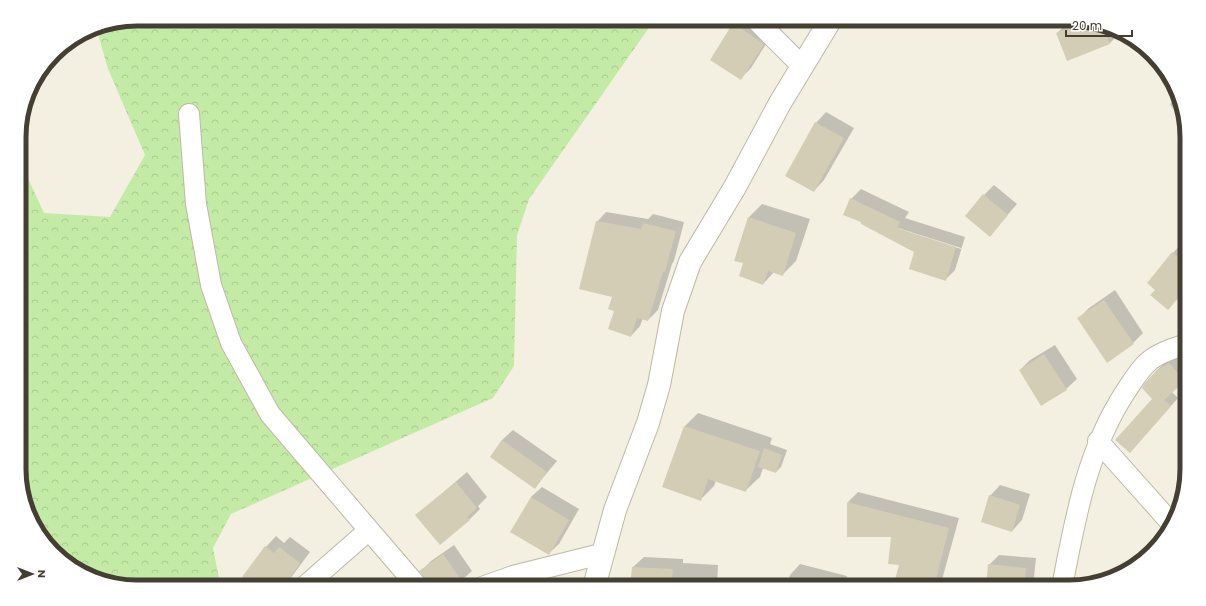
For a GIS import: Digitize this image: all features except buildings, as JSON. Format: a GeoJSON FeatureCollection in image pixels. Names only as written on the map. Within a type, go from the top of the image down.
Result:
{"type":"FeatureCollection","features":[{"type":"Feature","properties":{"kind":"street"},"geometry":{"type":"LineString","coordinates":[[762,26],[802,66]]}},
{"type":"Feature","properties":{"kind":"street"},"geometry":{"type":"LineString","coordinates":[[595,580],[601,554],[615,510],[648,423],[659,385],[673,311],[690,262],[729,198],[760,138],[827,26]]}},
{"type":"Feature","properties":{"kind":"street"},"geometry":{"type":"LineString","coordinates":[[189,114],[196,204],[211,284],[231,343],[270,414],[412,580]]}},
{"type":"Feature","properties":{"kind":"street"},"geometry":{"type":"LineString","coordinates":[[1063,580],[1076,512],[1098,441],[1113,411],[1148,362],[1172,348],[1180,346]]}},
{"type":"Feature","properties":{"kind":"street"},"geometry":{"type":"LineString","coordinates":[[1098,441],[1168,520]]}},
{"type":"Feature","properties":{"kind":"street"},"geometry":{"type":"LineString","coordinates":[[312,580],[369,530]]}},
{"type":"Feature","properties":{"kind":"street"},"geometry":{"type":"LineString","coordinates":[[502,580],[601,554]]}},
{"type":"Feature","properties":{"kind":"green space"},"geometry":{"type":"Polygon","coordinates":[[[650,26],[529,199],[517,235],[514,366],[493,398],[231,514],[213,548],[219,580],[122,579],[88,569],[58,548],[49,537],[34,512],[30,498],[26,469],[26,174],[44,213],[110,217],[145,155],[108,69],[98,33],[122,27],[650,26]]]}}]}
